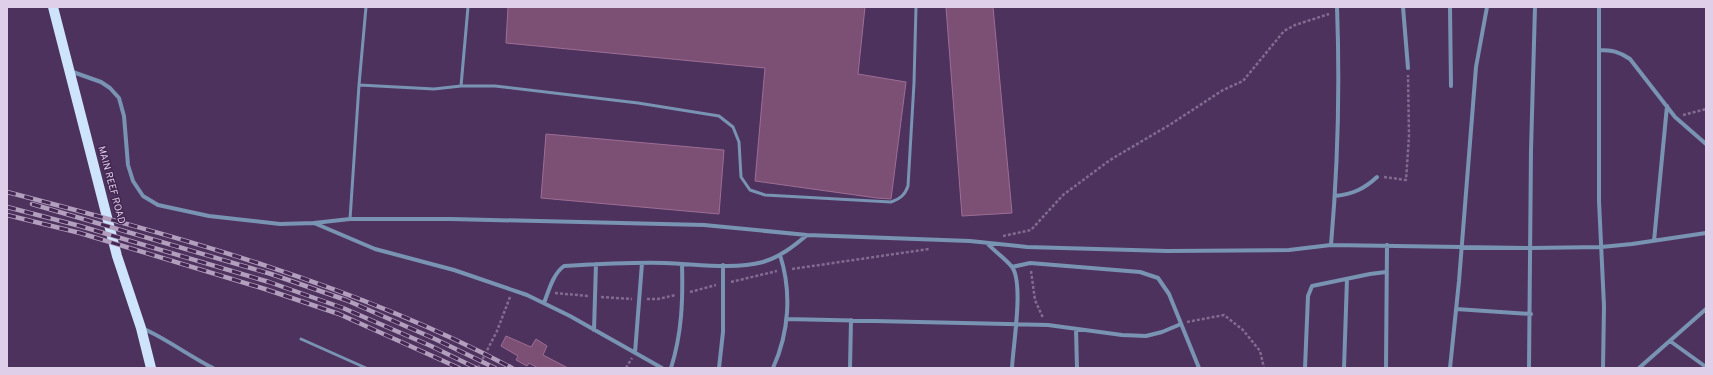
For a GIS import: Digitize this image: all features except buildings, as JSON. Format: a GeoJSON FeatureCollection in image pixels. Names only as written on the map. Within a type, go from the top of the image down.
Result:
{"type":"FeatureCollection","features":[{"type":"Feature","properties":{"kind":"main road","name":"MAIN REEF ROAD"},"geometry":{"type":"LineString","coordinates":[[53,7],[117,256],[141,328],[151,368]]}},
{"type":"Feature","properties":{"kind":"street"},"geometry":{"type":"LineString","coordinates":[[1403,7],[1408,68]]}},
{"type":"Feature","properties":{"kind":"street"},"geometry":{"type":"LineString","coordinates":[[1450,7],[1451,86]]}},
{"type":"Feature","properties":{"kind":"street"},"geometry":{"type":"LineString","coordinates":[[1450,368],[1476,66],[1487,7]]}},
{"type":"Feature","properties":{"kind":"street"},"geometry":{"type":"LineString","coordinates":[[1529,368],[1531,314],[1531,150],[1535,7]]}},
{"type":"Feature","properties":{"kind":"street"},"geometry":{"type":"LineString","coordinates":[[1598,7],[1600,50],[1599,201],[1604,306],[1603,368]]}},
{"type":"Feature","properties":{"kind":"street"},"geometry":{"type":"LineString","coordinates":[[1331,245],[1339,118],[1337,9]]}},
{"type":"Feature","properties":{"kind":"street"},"geometry":{"type":"LineString","coordinates":[[1600,50],[1613,50],[1622,53],[1630,59],[1675,117],[1706,144]]}},
{"type":"Feature","properties":{"kind":"street"},"geometry":{"type":"LineString","coordinates":[[70,71],[101,82],[110,88],[119,98],[124,116],[128,165],[132,181],[143,196],[158,205],[209,216],[280,224],[314,223],[350,219],[451,219],[704,225],[807,234],[987,243],[1028,247],[1167,252],[1289,250],[1331,245],[1531,248],[1601,247],[1706,234]]}},
{"type":"Feature","properties":{"kind":"street"},"geometry":{"type":"LineString","coordinates":[[1654,241],[1667,106]]}},
{"type":"Feature","properties":{"kind":"street"},"geometry":{"type":"LineString","coordinates":[[1335,196],[1357,192],[1368,186],[1377,177]]}},
{"type":"Feature","properties":{"kind":"street"},"geometry":{"type":"LineString","coordinates":[[314,223],[375,249],[493,282],[527,295],[662,368]]}},
{"type":"Feature","properties":{"kind":"street"},"geometry":{"type":"LineString","coordinates":[[544,303],[559,270],[564,266],[642,263],[743,266],[780,255],[795,245],[807,234]]}},
{"type":"Feature","properties":{"kind":"street"},"geometry":{"type":"LineString","coordinates":[[987,243],[995,253],[1012,267],[1016,277],[1016,323],[1012,368]]}},
{"type":"Feature","properties":{"kind":"street"},"geometry":{"type":"LineString","coordinates":[[1386,368],[1387,245]]}},
{"type":"Feature","properties":{"kind":"street"},"geometry":{"type":"LineString","coordinates":[[773,368],[783,341],[786,319],[787,293],[785,270],[780,255]]}},
{"type":"Feature","properties":{"kind":"street"},"geometry":{"type":"LineString","coordinates":[[635,353],[642,263]]}},
{"type":"Feature","properties":{"kind":"street"},"geometry":{"type":"LineString","coordinates":[[1012,267],[1030,263],[1140,272],[1158,278],[1169,294],[1199,368]]}},
{"type":"Feature","properties":{"kind":"street"},"geometry":{"type":"LineString","coordinates":[[594,330],[596,264]]}},
{"type":"Feature","properties":{"kind":"street"},"geometry":{"type":"LineString","coordinates":[[671,368],[678,346],[683,293],[682,264]]}},
{"type":"Feature","properties":{"kind":"street"},"geometry":{"type":"LineString","coordinates":[[719,368],[723,332],[723,265]]}},
{"type":"Feature","properties":{"kind":"street"},"geometry":{"type":"LineString","coordinates":[[1305,368],[1310,290],[1312,286],[1320,283],[1386,272]]}},
{"type":"Feature","properties":{"kind":"street"},"geometry":{"type":"LineString","coordinates":[[1344,368],[1347,279]]}},
{"type":"Feature","properties":{"kind":"street"},"geometry":{"type":"LineString","coordinates":[[1456,309],[1531,314]]}},
{"type":"Feature","properties":{"kind":"street"},"geometry":{"type":"LineString","coordinates":[[1639,368],[1670,340],[1705,312]]}},
{"type":"Feature","properties":{"kind":"street"},"geometry":{"type":"LineString","coordinates":[[786,319],[1016,323],[1048,325],[1122,335],[1146,336],[1162,332],[1181,324]]}},
{"type":"Feature","properties":{"kind":"street"},"geometry":{"type":"LineString","coordinates":[[850,368],[851,320]]}},
{"type":"Feature","properties":{"kind":"street"},"geometry":{"type":"LineString","coordinates":[[141,328],[161,336],[196,359],[213,368]]}},
{"type":"Feature","properties":{"kind":"street"},"geometry":{"type":"LineString","coordinates":[[1076,329],[1077,368]]}},
{"type":"Feature","properties":{"kind":"street"},"geometry":{"type":"LineString","coordinates":[[1670,340],[1706,367]]}},
{"type":"Feature","properties":{"kind":"lane"},"geometry":{"type":"LineString","coordinates":[[350,219],[366,7]]}},
{"type":"Feature","properties":{"kind":"lane"},"geometry":{"type":"LineString","coordinates":[[461,86],[468,7]]}},
{"type":"Feature","properties":{"kind":"lane"},"geometry":{"type":"LineString","coordinates":[[360,85],[434,89],[461,86],[495,86],[638,102],[719,116],[733,127],[739,142],[741,177],[750,190],[765,195],[891,202],[898,200],[905,194],[908,186],[914,84],[916,7]]}},
{"type":"Feature","properties":{"kind":"lane"},"geometry":{"type":"LineString","coordinates":[[301,339],[366,368]]}},
{"type":"Feature","properties":{"kind":"path"},"geometry":{"type":"LineString","coordinates":[[1002,236],[1031,230],[1063,195],[1110,160],[1171,124],[1224,90],[1243,81],[1284,31],[1295,25],[1337,9]]}},
{"type":"Feature","properties":{"kind":"path"},"geometry":{"type":"LineString","coordinates":[[1377,177],[1406,180],[1408,136],[1408,68]]}},
{"type":"Feature","properties":{"kind":"path"},"geometry":{"type":"LineString","coordinates":[[1675,117],[1706,109]]}},
{"type":"Feature","properties":{"kind":"path"},"geometry":{"type":"LineString","coordinates":[[548,293],[595,297],[658,299],[785,270],[934,248]]}},
{"type":"Feature","properties":{"kind":"path"},"geometry":{"type":"LineString","coordinates":[[1030,263],[1035,300],[1041,316],[1048,325]]}},
{"type":"Feature","properties":{"kind":"path"},"geometry":{"type":"LineString","coordinates":[[478,368],[509,302]]}},
{"type":"Feature","properties":{"kind":"path"},"geometry":{"type":"LineString","coordinates":[[1181,324],[1203,318],[1224,315],[1243,330],[1260,351],[1264,368]]}},
{"type":"Feature","properties":{"kind":"railway"},"geometry":{"type":"LineString","coordinates":[[7,192],[201,245],[265,265],[391,311],[452,338],[512,368]]}},
{"type":"Feature","properties":{"kind":"railway"},"geometry":{"type":"LineString","coordinates":[[32,204],[271,274],[346,300],[435,339],[495,368]]}},
{"type":"Feature","properties":{"kind":"railway"},"geometry":{"type":"LineString","coordinates":[[7,207],[80,226],[269,282],[343,308],[431,346],[476,368]]}},
{"type":"Feature","properties":{"kind":"railway"},"geometry":{"type":"LineString","coordinates":[[7,215],[80,233],[265,289],[339,314],[459,368]]}}]}
